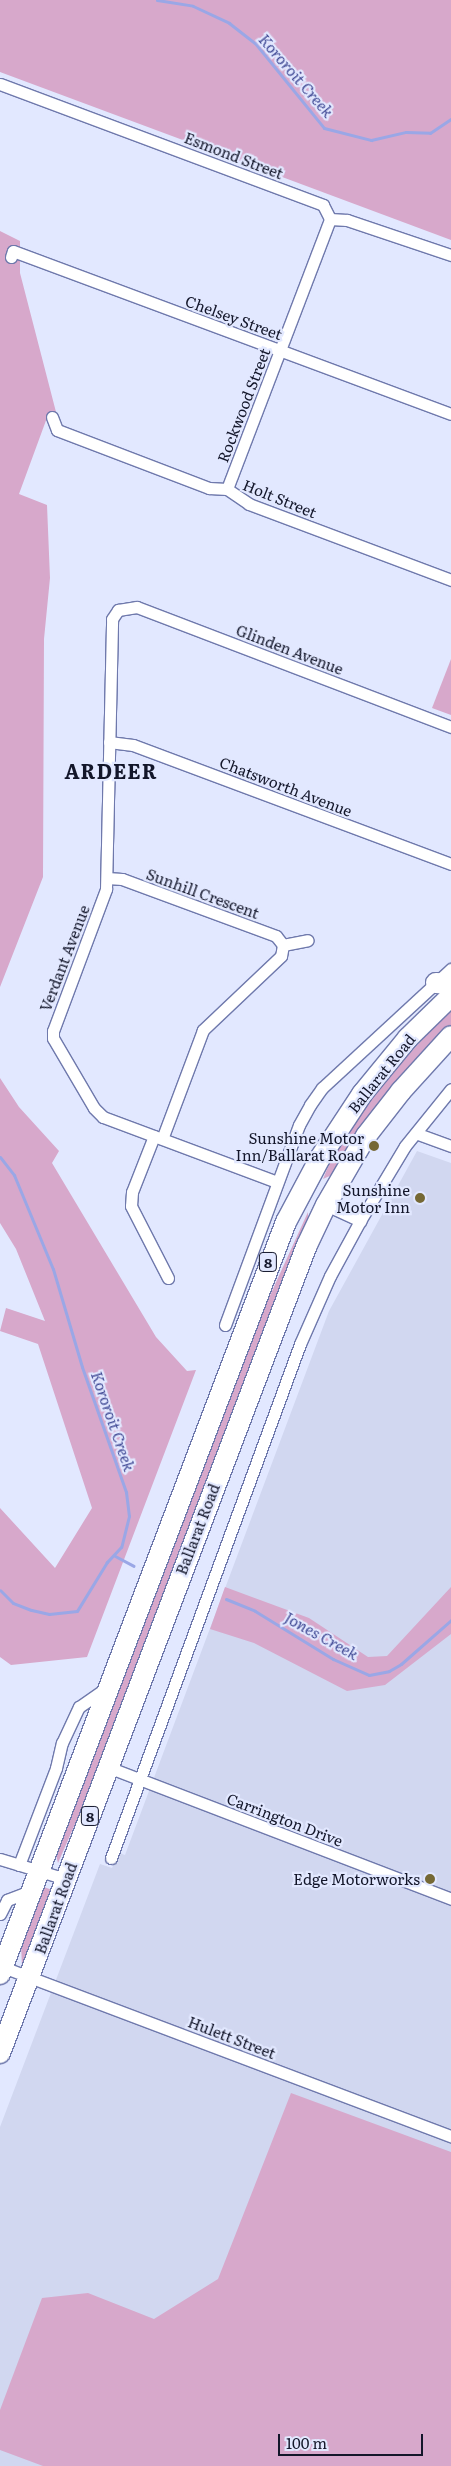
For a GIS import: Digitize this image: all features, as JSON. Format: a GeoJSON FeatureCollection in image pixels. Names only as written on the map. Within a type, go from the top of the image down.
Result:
{"type":"FeatureCollection","features":[{"type":"Feature","properties":{"kind":"highway","name":"Ballarat Road"},"geometry":{"type":"LineString","coordinates":[[1,1970],[272,1254],[300,1193],[362,1094],[446,988]]}},
{"type":"Feature","properties":{"kind":"highway","name":"Ballarat Road"},"geometry":{"type":"LineString","coordinates":[[0,2053],[283,1305],[326,1205],[387,1108],[451,1036]]}},
{"type":"Feature","properties":{"kind":"highway"},"geometry":{"type":"LineString","coordinates":[[300,1193],[326,1205]]}},
{"type":"Feature","properties":{"kind":"street","name":"Esmond Street"},"geometry":{"type":"LineString","coordinates":[[0,84],[323,205],[330,220]]}},
{"type":"Feature","properties":{"kind":"street"},"geometry":{"type":"LineString","coordinates":[[330,220],[347,220],[451,255]]}},
{"type":"Feature","properties":{"kind":"street","name":"Rockwood Street"},"geometry":{"type":"LineString","coordinates":[[227,489],[330,220]]}},
{"type":"Feature","properties":{"kind":"street","name":"Chelsey Street"},"geometry":{"type":"LineString","coordinates":[[11,257],[13,251],[451,414]]}},
{"type":"Feature","properties":{"kind":"street","name":"Holt Street"},"geometry":{"type":"LineString","coordinates":[[52,417],[57,430],[209,488],[227,489],[249,504],[451,580]]}},
{"type":"Feature","properties":{"kind":"street","name":"Glinden Avenue"},"geometry":{"type":"LineString","coordinates":[[118,610],[137,607],[451,726]]}},
{"type":"Feature","properties":{"kind":"street","name":"Verdant Avenue"},"geometry":{"type":"LineString","coordinates":[[118,610],[111,630],[106,889],[53,1030],[53,1038],[94,1108],[103,1117],[277,1182]]}},
{"type":"Feature","properties":{"kind":"street","name":"Chatsworth Avenue"},"geometry":{"type":"LineString","coordinates":[[109,742],[133,745],[451,864]]}},
{"type":"Feature","properties":{"kind":"street","name":"Sunhill Crescent"},"geometry":{"type":"LineString","coordinates":[[107,878],[122,879],[276,936],[283,945]]}},
{"type":"Feature","properties":{"kind":"street"},"geometry":{"type":"LineString","coordinates":[[168,1278],[130,1206],[132,1192],[158,1138],[203,1030],[281,956],[283,945],[308,940]]}},
{"type":"Feature","properties":{"kind":"street","name":"Ballarat Road"},"geometry":{"type":"LineString","coordinates":[[225,1325],[299,1125],[322,1088],[446,988],[451,969]]}},
{"type":"Feature","properties":{"kind":"street"},"geometry":{"type":"LineString","coordinates":[[111,1858],[300,1344],[330,1276],[405,1146],[418,1134],[451,1089]]}},
{"type":"Feature","properties":{"kind":"street"},"geometry":{"type":"LineString","coordinates":[[418,1134],[451,1146]]}},
{"type":"Feature","properties":{"kind":"street"},"geometry":{"type":"LineString","coordinates":[[326,1205],[360,1221]]}},
{"type":"Feature","properties":{"kind":"street"},"geometry":{"type":"LineString","coordinates":[[19,1865],[56,1768],[62,1743],[79,1707],[108,1687]]}},
{"type":"Feature","properties":{"kind":"street","name":"Carrington Drive"},"geometry":{"type":"LineString","coordinates":[[108,1767],[451,1899]]}},
{"type":"Feature","properties":{"kind":"street"},"geometry":{"type":"LineString","coordinates":[[0,1859],[66,1879]]}},
{"type":"Feature","properties":{"kind":"street","name":"Ballarat Road"},"geometry":{"type":"LineString","coordinates":[[0,1914],[7,1900],[31,1891]]}},
{"type":"Feature","properties":{"kind":"street","name":"Hulett Street"},"geometry":{"type":"LineString","coordinates":[[1,1970],[30,1976],[451,2136]]}},
{"type":"Feature","properties":{"kind":"shaded area"},"geometry":{"type":"Polygon","coordinates":[[[0,0],[451,0],[451,240],[0,72],[0,0]]]}},
{"type":"Feature","properties":{"kind":"shaded area"},"geometry":{"type":"Polygon","coordinates":[[[0,231],[20,241],[20,273],[56,412],[48,415],[19,494],[47,505],[50,578],[44,639],[43,877],[0,987],[0,231]]]}},
{"type":"Feature","properties":{"kind":"shaded area"},"geometry":{"type":"Polygon","coordinates":[[[451,659],[451,715],[432,708],[451,659]]]}},
{"type":"Feature","properties":{"kind":"shaded area"},"geometry":{"type":"Polygon","coordinates":[[[451,1009],[451,1025],[422,1055],[334,1174],[323,1179],[332,1157],[380,1085],[451,1009]]]}},
{"type":"Feature","properties":{"kind":"shaded area"},"geometry":{"type":"Polygon","coordinates":[[[0,1078],[19,1107],[59,1151],[52,1163],[156,1337],[187,1371],[196,1370],[87,1657],[11,1665],[0,1657],[0,1508],[55,1568],[92,1508],[38,1344],[0,1331],[6,1308],[45,1321],[16,1249],[0,1223],[0,1078]]]}},
{"type":"Feature","properties":{"kind":"shaded area"},"geometry":{"type":"Polygon","coordinates":[[[417,1151],[451,1163],[451,2466],[0,2466],[0,2127],[100,1864],[112,1868],[119,1853],[125,1855],[329,1311],[417,1151]]]}},
{"type":"Feature","properties":{"kind":"shaded area"},"geometry":{"type":"Polygon","coordinates":[[[308,1212],[308,1219],[113,1737],[58,1863],[56,1855],[242,1357],[308,1212]]]}},
{"type":"Feature","properties":{"kind":"shaded area"},"geometry":{"type":"Polygon","coordinates":[[[225,1587],[309,1618],[368,1657],[387,1656],[451,1587],[451,1634],[385,1685],[347,1691],[254,1643],[210,1629],[225,1587]]]}},
{"type":"Feature","properties":{"kind":"shaded area"},"geometry":{"type":"Polygon","coordinates":[[[44,1887],[52,1890],[22,1967],[21,1944],[44,1887]]]}},
{"type":"Feature","properties":{"kind":"shaded area"},"geometry":{"type":"Polygon","coordinates":[[[291,2093],[451,2152],[451,2466],[43,2466],[0,2450],[0,2410],[42,2298],[88,2293],[154,2319],[218,2279],[291,2093]]]}},
{"type":"Feature","properties":{"kind":"waterway","name":"Kororoit Creek"},"geometry":{"type":"LineString","coordinates":[[157,0],[193,6],[229,23],[255,43],[324,128],[371,140],[406,132],[430,133],[451,119]]}},
{"type":"Feature","properties":{"kind":"waterway","name":"Kororoit Creek"},"geometry":{"type":"LineString","coordinates":[[0,1157],[14,1175],[53,1269],[82,1367],[126,1492],[129,1516],[121,1547],[107,1562],[77,1611],[49,1614],[31,1610],[13,1603],[0,1590]]}},
{"type":"Feature","properties":{"kind":"waterway","name":"Jones Creek"},"geometry":{"type":"LineString","coordinates":[[115,1556],[134,1566]]}},
{"type":"Feature","properties":{"kind":"waterway","name":"Jones Creek"},"geometry":{"type":"LineString","coordinates":[[226,1599],[255,1611],[333,1659],[369,1675],[389,1671],[401,1664],[451,1620]]}},
{"type":"Feature","properties":{"kind":"place","name":"Sunshine Motor Inn/Ballarat Road"},"geometry":{"type":"Point","coordinates":[374,1146]}},
{"type":"Feature","properties":{"kind":"place","name":"Sunshine Motor Inn"},"geometry":{"type":"Point","coordinates":[420,1198]}},
{"type":"Feature","properties":{"kind":"place","name":"Edge Motorworks"},"geometry":{"type":"Point","coordinates":[430,1879]}},
{"type":"Feature","properties":{"kind":"district","name":"ARDEER"},"geometry":{"type":"Point","coordinates":[111,770]}}]}
